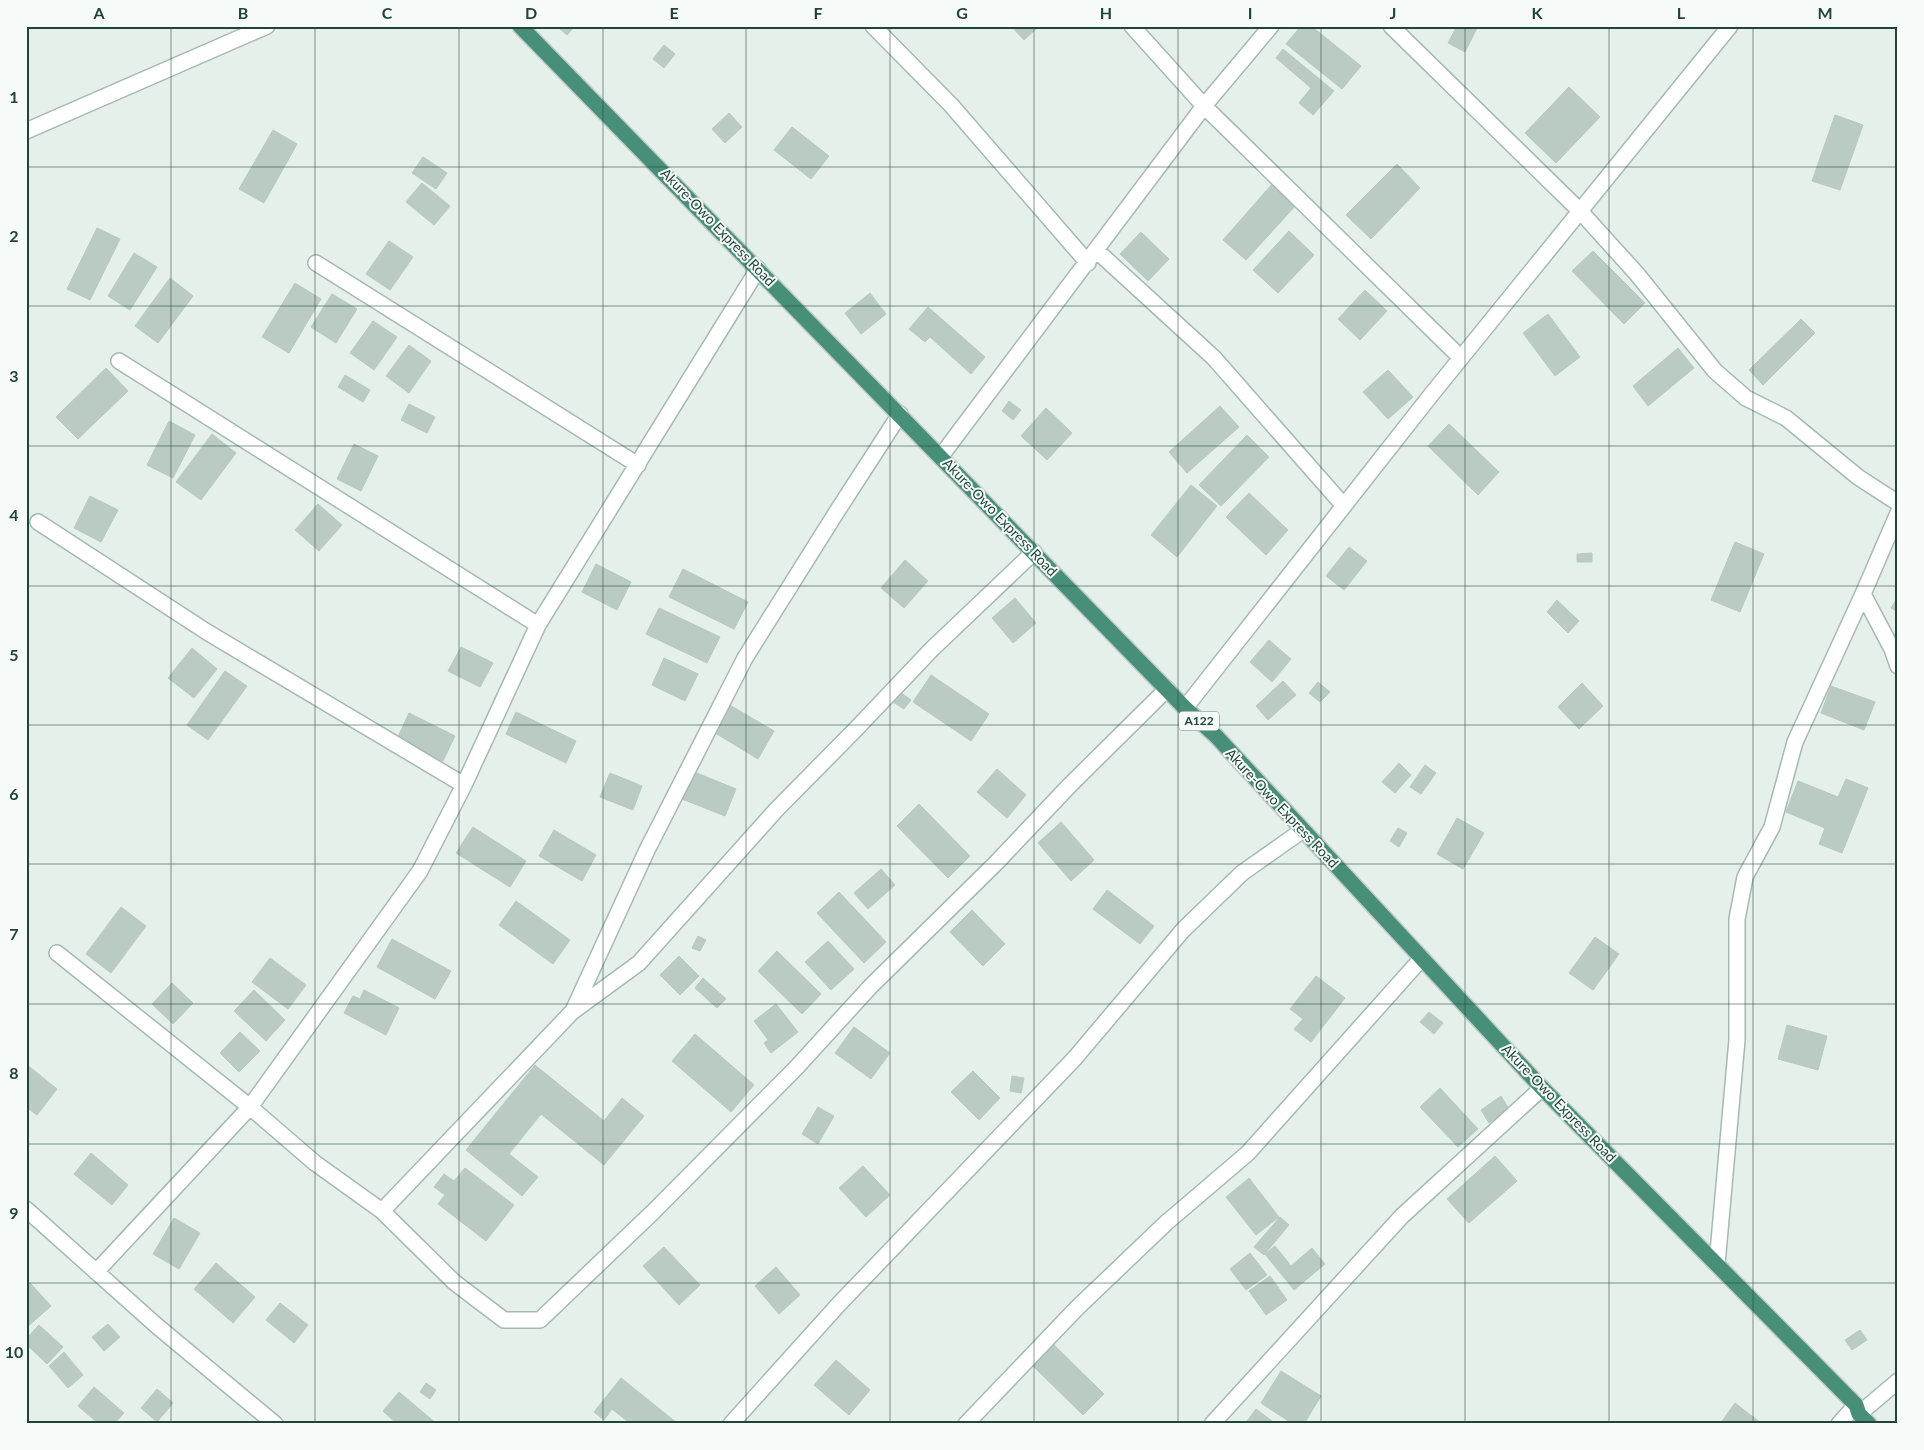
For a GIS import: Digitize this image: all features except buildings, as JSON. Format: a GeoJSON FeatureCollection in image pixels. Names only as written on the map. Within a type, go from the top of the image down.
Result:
{"type":"FeatureCollection","features":[{"type":"Feature","properties":{"kind":"highway","name":"Akure-Owo Express Road"},"geometry":{"type":"LineString","coordinates":[[520,26],[1185,708],[1216,736],[1542,1088],[1717,1264],[1862,1414]]}},
{"type":"Feature","properties":{"kind":"street"},"geometry":{"type":"LineString","coordinates":[[26,130],[267,26]]}},
{"type":"Feature","properties":{"kind":"street"},"geometry":{"type":"LineString","coordinates":[[874,26],[951,105],[1088,263]]}},
{"type":"Feature","properties":{"kind":"street"},"geometry":{"type":"LineString","coordinates":[[1132,26],[1204,106],[1461,358]]}},
{"type":"Feature","properties":{"kind":"street"},"geometry":{"type":"LineString","coordinates":[[941,456],[1010,362],[1088,263],[1204,106],[1271,26]]}},
{"type":"Feature","properties":{"kind":"street"},"geometry":{"type":"LineString","coordinates":[[1391,26],[1580,212],[1637,274],[1715,371],[1746,398],[1786,418],[1858,477],[1898,503]]}},
{"type":"Feature","properties":{"kind":"street"},"geometry":{"type":"LineString","coordinates":[[1185,708],[1461,358],[1730,26]]}},
{"type":"Feature","properties":{"kind":"street"},"geometry":{"type":"LineString","coordinates":[[1097,251],[1214,358],[1344,506]]}},
{"type":"Feature","properties":{"kind":"street"},"geometry":{"type":"LineString","coordinates":[[316,263],[638,465]]}},
{"type":"Feature","properties":{"kind":"street"},"geometry":{"type":"LineString","coordinates":[[96,1272],[250,1107],[420,870],[464,785],[538,624],[758,269]]}},
{"type":"Feature","properties":{"kind":"street"},"geometry":{"type":"LineString","coordinates":[[119,361],[538,624]]}},
{"type":"Feature","properties":{"kind":"street"},"geometry":{"type":"LineString","coordinates":[[572,1012],[647,850],[745,658],[900,414]]}},
{"type":"Feature","properties":{"kind":"street"},"geometry":{"type":"LineString","coordinates":[[1717,1264],[1737,1040],[1737,919],[1745,877],[1772,827],[1794,742],[1863,594],[1898,513]]}},
{"type":"Feature","properties":{"kind":"street"},"geometry":{"type":"LineString","coordinates":[[38,522],[207,632],[464,785]]}},
{"type":"Feature","properties":{"kind":"street"},"geometry":{"type":"LineString","coordinates":[[382,1211],[572,1012],[639,963],[776,810],[932,649],[1034,552]]}},
{"type":"Feature","properties":{"kind":"street"},"geometry":{"type":"LineString","coordinates":[[1863,594],[1892,649],[1898,666]]}},
{"type":"Feature","properties":{"kind":"street"},"geometry":{"type":"LineString","coordinates":[[57,953],[250,1107],[315,1163],[382,1211],[454,1282],[504,1320],[540,1320],[653,1212],[796,1068],[870,987],[1167,689]]}},
{"type":"Feature","properties":{"kind":"street"},"geometry":{"type":"LineString","coordinates":[[731,1424],[839,1304],[1075,1058],[1183,930],[1242,873],[1303,830]]}},
{"type":"Feature","properties":{"kind":"street"},"geometry":{"type":"LineString","coordinates":[[966,1424],[1097,1288],[1166,1223],[1248,1153],[1422,958]]}},
{"type":"Feature","properties":{"kind":"street"},"geometry":{"type":"LineString","coordinates":[[1212,1424],[1402,1216],[1542,1088]]}},
{"type":"Feature","properties":{"kind":"street"},"geometry":{"type":"LineString","coordinates":[[26,1209],[157,1326],[275,1424]]}},
{"type":"Feature","properties":{"kind":"street"},"geometry":{"type":"LineString","coordinates":[[1839,1424],[1862,1414],[1898,1381]]}}]}
